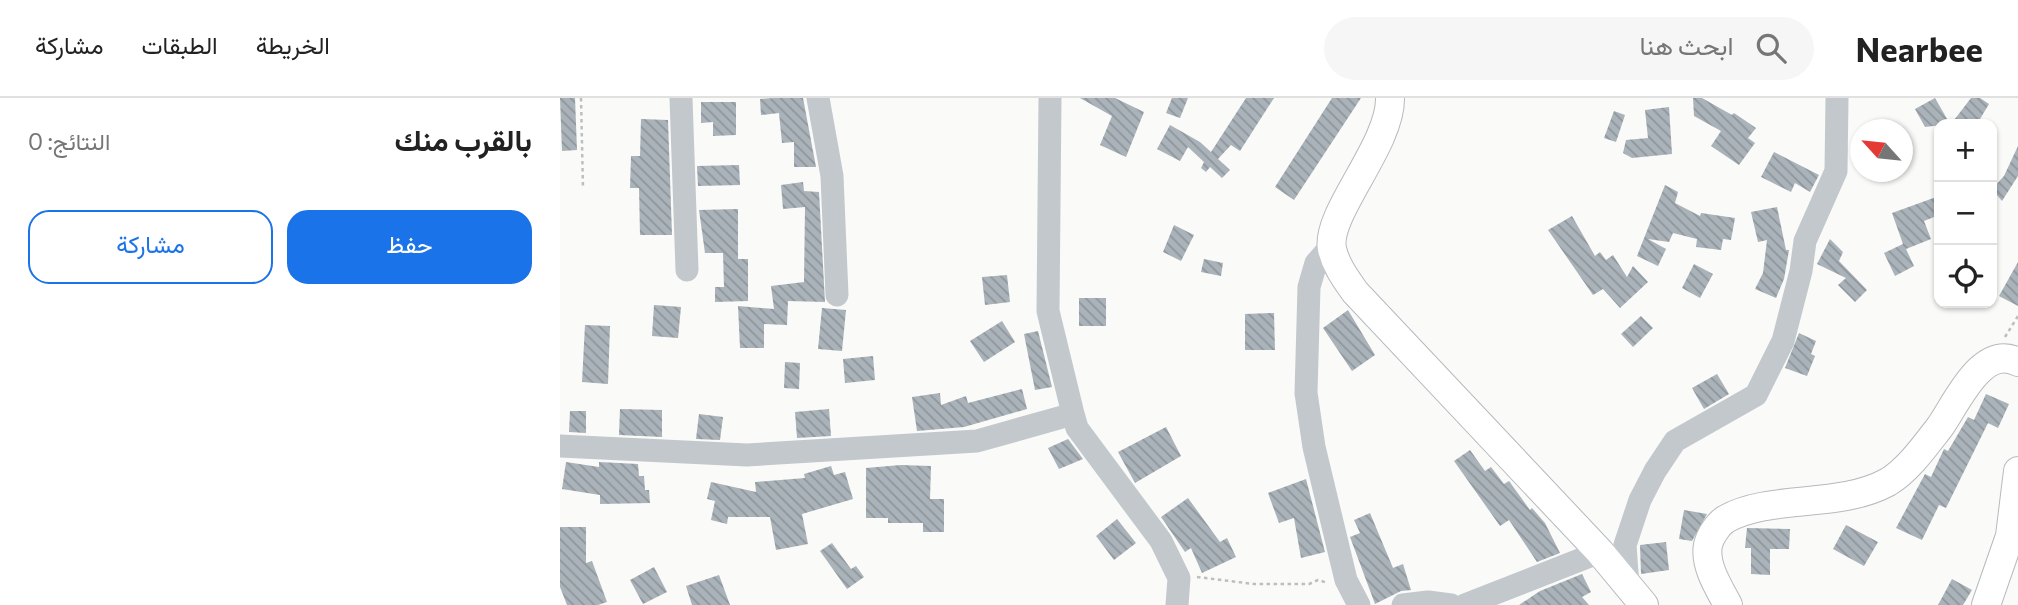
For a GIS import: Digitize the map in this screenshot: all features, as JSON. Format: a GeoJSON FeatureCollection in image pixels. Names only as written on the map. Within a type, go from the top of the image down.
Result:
{"type":"FeatureCollection","features":[{"type":"Feature","properties":{"kind":"main road"},"geometry":{"type":"LineString","coordinates":[[1390,98],[1384,133],[1345,205],[1331,246],[1338,267],[1355,292],[1600,552],[1636,596]]}},
{"type":"Feature","properties":{"kind":"main road"},"geometry":{"type":"LineString","coordinates":[[1728,605],[1709,564],[1708,545],[1714,530],[1725,520],[1761,509],[1836,498],[1888,481],[1911,463],[1972,378],[1985,365],[1997,359],[2018,362]]}},
{"type":"Feature","properties":{"kind":"main road"},"geometry":{"type":"LineString","coordinates":[[1986,605],[2010,536],[2018,471]]}},
{"type":"Feature","properties":{"kind":"street"},"geometry":{"type":"LineString","coordinates":[[681,98],[687,270]]}},
{"type":"Feature","properties":{"kind":"street"},"geometry":{"type":"LineString","coordinates":[[818,98],[832,176],[837,295]]}},
{"type":"Feature","properties":{"kind":"street"},"geometry":{"type":"LineString","coordinates":[[1050,98],[1048,311],[1073,414],[1077,428],[1161,541],[1179,578],[1177,605]]}},
{"type":"Feature","properties":{"kind":"street"},"geometry":{"type":"LineString","coordinates":[[1636,596],[1625,545],[1640,500],[1655,471],[1675,441],[1756,395],[1783,341],[1801,271],[1805,241],[1836,171],[1837,98]]}},
{"type":"Feature","properties":{"kind":"street"},"geometry":{"type":"LineString","coordinates":[[1331,246],[1316,263],[1309,287],[1306,393],[1314,447],[1354,596]]}},
{"type":"Feature","properties":{"kind":"street"},"geometry":{"type":"LineString","coordinates":[[560,446],[747,455],[964,442],[977,441],[1073,414]]}},
{"type":"Feature","properties":{"kind":"street"},"geometry":{"type":"LineString","coordinates":[[1465,605],[1600,552]]}},
{"type":"Feature","properties":{"kind":"street"},"geometry":{"type":"LineString","coordinates":[[1403,605],[1428,602],[1451,605]]}},
{"type":"Feature","properties":{"kind":"path"},"geometry":{"type":"LineString","coordinates":[[581,98],[583,189]]}},
{"type":"Feature","properties":{"kind":"path"},"geometry":{"type":"LineString","coordinates":[[1179,578],[1208,577],[1254,584],[1309,584],[1318,580],[1354,596]]}},
{"type":"Feature","properties":{"kind":"building"},"geometry":{"type":"Polygon","coordinates":[[[560,98],[575,98],[577,150],[562,151],[560,98]]]}},
{"type":"Feature","properties":{"kind":"building"},"geometry":{"type":"Polygon","coordinates":[[[803,98],[816,167],[794,167],[794,142],[782,143],[779,113],[761,115],[760,99],[803,98]]]}},
{"type":"Feature","properties":{"kind":"building"},"geometry":{"type":"Polygon","coordinates":[[[1080,98],[1115,98],[1144,112],[1126,157],[1100,145],[1112,116],[1080,98]]]}},
{"type":"Feature","properties":{"kind":"building"},"geometry":{"type":"Polygon","coordinates":[[[1172,98],[1188,98],[1180,118],[1166,113],[1172,98]]]}},
{"type":"Feature","properties":{"kind":"building"},"geometry":{"type":"Polygon","coordinates":[[[1246,98],[1274,98],[1240,151],[1231,145],[1218,159],[1230,170],[1222,178],[1210,167],[1206,172],[1201,168],[1204,162],[1188,147],[1180,161],[1157,149],[1170,125],[1200,142],[1211,152],[1246,98]]]}},
{"type":"Feature","properties":{"kind":"building"},"geometry":{"type":"Polygon","coordinates":[[[1332,98],[1361,98],[1294,200],[1275,187],[1332,98]]]}},
{"type":"Feature","properties":{"kind":"building"},"geometry":{"type":"Polygon","coordinates":[[[1693,98],[1702,98],[1732,115],[1734,113],[1756,128],[1748,138],[1755,143],[1739,165],[1711,146],[1721,131],[1694,116],[1693,98]]]}},
{"type":"Feature","properties":{"kind":"building"},"geometry":{"type":"Polygon","coordinates":[[[1935,98],[1947,119],[1934,119],[1934,126],[1925,127],[1915,109],[1935,98]]]}},
{"type":"Feature","properties":{"kind":"building"},"geometry":{"type":"Polygon","coordinates":[[[1971,98],[1980,98],[1989,104],[1980,119],[1955,119],[1971,98]]]}},
{"type":"Feature","properties":{"kind":"building"},"geometry":{"type":"Polygon","coordinates":[[[701,102],[736,102],[736,135],[713,136],[713,122],[701,123],[701,102]]]}},
{"type":"Feature","properties":{"kind":"building"},"geometry":{"type":"Polygon","coordinates":[[[1669,107],[1672,154],[1632,158],[1623,153],[1626,140],[1648,138],[1645,110],[1669,107]]]}},
{"type":"Feature","properties":{"kind":"building"},"geometry":{"type":"Polygon","coordinates":[[[1614,111],[1625,115],[1616,142],[1604,138],[1614,111]]]}},
{"type":"Feature","properties":{"kind":"building"},"geometry":{"type":"Polygon","coordinates":[[[641,119],[668,120],[672,235],[640,235],[639,188],[630,188],[631,156],[640,156],[641,119]]]}},
{"type":"Feature","properties":{"kind":"building"},"geometry":{"type":"Polygon","coordinates":[[[2018,146],[2018,176],[2002,201],[1997,195],[1997,184],[2004,176],[2018,146]]]}},
{"type":"Feature","properties":{"kind":"building"},"geometry":{"type":"Polygon","coordinates":[[[1774,152],[1819,175],[1810,192],[1795,183],[1791,192],[1761,177],[1774,152]]]}},
{"type":"Feature","properties":{"kind":"building"},"geometry":{"type":"Polygon","coordinates":[[[739,165],[740,185],[698,186],[697,166],[739,165]]]}},
{"type":"Feature","properties":{"kind":"building"},"geometry":{"type":"Polygon","coordinates":[[[803,182],[804,191],[819,192],[825,302],[788,301],[787,325],[764,324],[764,348],[740,348],[738,306],[774,309],[771,286],[804,282],[805,207],[783,209],[781,185],[803,182]]]}},
{"type":"Feature","properties":{"kind":"building"},"geometry":{"type":"Polygon","coordinates":[[[1665,185],[1678,192],[1675,203],[1700,216],[1701,213],[1735,218],[1731,240],[1723,239],[1721,250],[1696,247],[1697,239],[1673,233],[1669,242],[1648,239],[1666,249],[1658,266],[1637,256],[1665,185]]]}},
{"type":"Feature","properties":{"kind":"building"},"geometry":{"type":"Polygon","coordinates":[[[1934,198],[1934,217],[1924,221],[1931,239],[1906,249],[1914,266],[1895,276],[1884,253],[1903,244],[1892,213],[1934,198]]]}},
{"type":"Feature","properties":{"kind":"building"},"geometry":{"type":"Polygon","coordinates":[[[1777,207],[1786,250],[1789,250],[1784,279],[1776,298],[1755,289],[1763,273],[1767,240],[1758,242],[1751,212],[1777,207]]]}},
{"type":"Feature","properties":{"kind":"building"},"geometry":{"type":"Polygon","coordinates":[[[738,209],[738,259],[748,259],[748,301],[715,302],[715,287],[724,287],[723,253],[705,253],[699,210],[738,209]]]}},
{"type":"Feature","properties":{"kind":"building"},"geometry":{"type":"Polygon","coordinates":[[[1572,216],[1595,256],[1600,252],[1606,260],[1613,255],[1627,277],[1633,266],[1648,282],[1620,308],[1603,289],[1593,295],[1548,230],[1572,216]]]}},
{"type":"Feature","properties":{"kind":"building"},"geometry":{"type":"Polygon","coordinates":[[[1174,225],[1194,235],[1181,261],[1163,252],[1174,225]]]}},
{"type":"Feature","properties":{"kind":"building"},"geometry":{"type":"Polygon","coordinates":[[[1830,239],[1843,252],[1839,261],[1867,290],[1855,302],[1838,285],[1846,278],[1817,264],[1830,239]]]}},
{"type":"Feature","properties":{"kind":"building"},"geometry":{"type":"Polygon","coordinates":[[[1204,259],[1223,263],[1221,276],[1201,272],[1204,259]]]}},
{"type":"Feature","properties":{"kind":"building"},"geometry":{"type":"Polygon","coordinates":[[[2018,262],[2018,306],[1999,296],[2018,262]]]}},
{"type":"Feature","properties":{"kind":"building"},"geometry":{"type":"Polygon","coordinates":[[[1694,264],[1713,274],[1700,298],[1682,288],[1694,264]]]}},
{"type":"Feature","properties":{"kind":"building"},"geometry":{"type":"Polygon","coordinates":[[[1007,275],[1010,302],[985,305],[982,277],[1007,275]]]}},
{"type":"Feature","properties":{"kind":"building"},"geometry":{"type":"Polygon","coordinates":[[[1079,298],[1106,298],[1106,326],[1079,326],[1079,298]]]}},
{"type":"Feature","properties":{"kind":"building"},"geometry":{"type":"Polygon","coordinates":[[[654,305],[681,307],[678,338],[652,336],[654,305]]]}},
{"type":"Feature","properties":{"kind":"building"},"geometry":{"type":"Polygon","coordinates":[[[822,308],[846,310],[842,351],[818,349],[822,308]]]}},
{"type":"Feature","properties":{"kind":"building"},"geometry":{"type":"Polygon","coordinates":[[[1348,310],[1375,355],[1352,371],[1323,328],[1348,310]]]}},
{"type":"Feature","properties":{"kind":"building"},"geometry":{"type":"Polygon","coordinates":[[[1274,313],[1275,350],[1245,350],[1245,314],[1274,313]]]}},
{"type":"Feature","properties":{"kind":"building"},"geometry":{"type":"Polygon","coordinates":[[[1641,316],[1653,328],[1633,347],[1621,334],[1641,316]]]}},
{"type":"Feature","properties":{"kind":"building"},"geometry":{"type":"Polygon","coordinates":[[[1002,321],[1015,342],[984,362],[970,341],[1002,321]]]}},
{"type":"Feature","properties":{"kind":"building"},"geometry":{"type":"Polygon","coordinates":[[[585,325],[610,326],[608,384],[582,382],[585,325]]]}},
{"type":"Feature","properties":{"kind":"building"},"geometry":{"type":"Polygon","coordinates":[[[1038,331],[1052,387],[1035,390],[1024,334],[1038,331]]]}},
{"type":"Feature","properties":{"kind":"building"},"geometry":{"type":"Polygon","coordinates":[[[1799,333],[1816,341],[1811,354],[1815,356],[1807,376],[1785,368],[1799,333]]]}},
{"type":"Feature","properties":{"kind":"building"},"geometry":{"type":"Polygon","coordinates":[[[873,356],[875,380],[845,383],[843,359],[873,356]]]}},
{"type":"Feature","properties":{"kind":"building"},"geometry":{"type":"Polygon","coordinates":[[[785,362],[800,363],[799,389],[784,388],[785,362]]]}},
{"type":"Feature","properties":{"kind":"building"},"geometry":{"type":"Polygon","coordinates":[[[1717,374],[1729,394],[1704,409],[1692,388],[1717,374]]]}},
{"type":"Feature","properties":{"kind":"building"},"geometry":{"type":"Polygon","coordinates":[[[1022,389],[1027,409],[964,427],[917,431],[912,397],[940,393],[941,405],[966,396],[968,403],[1022,389]]]}},
{"type":"Feature","properties":{"kind":"building"},"geometry":{"type":"Polygon","coordinates":[[[1986,394],[2009,404],[1998,428],[1988,423],[1946,508],[1939,505],[1922,540],[1896,528],[1925,474],[1931,477],[1944,449],[1948,451],[1968,417],[1974,420],[1986,394]]]}},
{"type":"Feature","properties":{"kind":"building"},"geometry":{"type":"Polygon","coordinates":[[[620,409],[662,410],[662,437],[619,435],[620,409]]]}},
{"type":"Feature","properties":{"kind":"building"},"geometry":{"type":"Polygon","coordinates":[[[829,409],[831,436],[797,438],[795,412],[829,409]]]}},
{"type":"Feature","properties":{"kind":"building"},"geometry":{"type":"Polygon","coordinates":[[[570,411],[586,411],[586,433],[569,432],[570,411]]]}},
{"type":"Feature","properties":{"kind":"building"},"geometry":{"type":"Polygon","coordinates":[[[699,414],[723,417],[720,440],[696,439],[699,414]]]}},
{"type":"Feature","properties":{"kind":"building"},"geometry":{"type":"Polygon","coordinates":[[[1166,427],[1181,456],[1135,483],[1118,452],[1166,427]]]}},
{"type":"Feature","properties":{"kind":"building"},"geometry":{"type":"Polygon","coordinates":[[[1068,439],[1083,459],[1059,469],[1048,448],[1068,439]]]}},
{"type":"Feature","properties":{"kind":"building"},"geometry":{"type":"Polygon","coordinates":[[[1470,450],[1485,471],[1491,467],[1504,484],[1509,481],[1530,510],[1532,508],[1545,523],[1560,553],[1537,562],[1509,520],[1500,526],[1454,461],[1470,450]]]}},
{"type":"Feature","properties":{"kind":"building"},"geometry":{"type":"Polygon","coordinates":[[[566,462],[599,467],[599,462],[638,464],[639,476],[644,476],[645,490],[649,490],[650,503],[600,504],[600,495],[562,489],[566,462]]]}},
{"type":"Feature","properties":{"kind":"building"},"geometry":{"type":"Polygon","coordinates":[[[831,466],[834,475],[845,472],[853,499],[802,514],[808,544],[776,550],[770,517],[728,517],[727,524],[711,520],[715,501],[707,499],[711,482],[756,492],[755,482],[805,478],[804,474],[831,466]]]}},
{"type":"Feature","properties":{"kind":"building"},"geometry":{"type":"Polygon","coordinates":[[[931,466],[930,499],[944,499],[944,532],[923,532],[923,523],[888,523],[888,518],[866,518],[866,468],[931,466]]]}},
{"type":"Feature","properties":{"kind":"building"},"geometry":{"type":"Polygon","coordinates":[[[1306,479],[1325,552],[1301,558],[1294,518],[1279,523],[1268,493],[1306,479]]]}},
{"type":"Feature","properties":{"kind":"building"},"geometry":{"type":"Polygon","coordinates":[[[1188,498],[1220,542],[1227,538],[1236,557],[1202,573],[1191,548],[1185,552],[1161,517],[1188,498]]]}},
{"type":"Feature","properties":{"kind":"building"},"geometry":{"type":"Polygon","coordinates":[[[1684,510],[1707,514],[1692,541],[1679,539],[1684,510]]]}},
{"type":"Feature","properties":{"kind":"building"},"geometry":{"type":"Polygon","coordinates":[[[1370,513],[1393,568],[1403,564],[1411,590],[1401,591],[1375,604],[1350,537],[1360,533],[1354,520],[1370,513]]]}},
{"type":"Feature","properties":{"kind":"building"},"geometry":{"type":"Polygon","coordinates":[[[1117,519],[1136,543],[1114,560],[1096,536],[1117,519]]]}},
{"type":"Feature","properties":{"kind":"building"},"geometry":{"type":"Polygon","coordinates":[[[1846,525],[1878,542],[1864,566],[1833,549],[1846,525]]]}},
{"type":"Feature","properties":{"kind":"building"},"geometry":{"type":"Polygon","coordinates":[[[560,527],[586,527],[586,563],[592,561],[607,602],[598,605],[567,605],[560,587],[560,527]]]}},
{"type":"Feature","properties":{"kind":"building"},"geometry":{"type":"Polygon","coordinates":[[[1747,528],[1790,529],[1789,549],[1770,549],[1770,575],[1751,574],[1751,548],[1745,548],[1747,528]]]}},
{"type":"Feature","properties":{"kind":"building"},"geometry":{"type":"Polygon","coordinates":[[[1666,542],[1669,570],[1641,574],[1640,545],[1666,542]]]}},
{"type":"Feature","properties":{"kind":"building"},"geometry":{"type":"Polygon","coordinates":[[[832,543],[851,569],[856,566],[864,577],[847,589],[820,551],[832,543]]]}},
{"type":"Feature","properties":{"kind":"building"},"geometry":{"type":"Polygon","coordinates":[[[654,567],[667,592],[643,604],[630,580],[654,567]]]}},
{"type":"Feature","properties":{"kind":"building"},"geometry":{"type":"Polygon","coordinates":[[[1582,574],[1591,592],[1582,597],[1589,605],[1519,605],[1540,591],[1582,574]]]}},
{"type":"Feature","properties":{"kind":"building"},"geometry":{"type":"Polygon","coordinates":[[[719,575],[730,605],[692,605],[686,586],[719,575]]]}},
{"type":"Feature","properties":{"kind":"building"},"geometry":{"type":"Polygon","coordinates":[[[1952,579],[1972,590],[1963,605],[1938,605],[1952,579]]]}}]}
